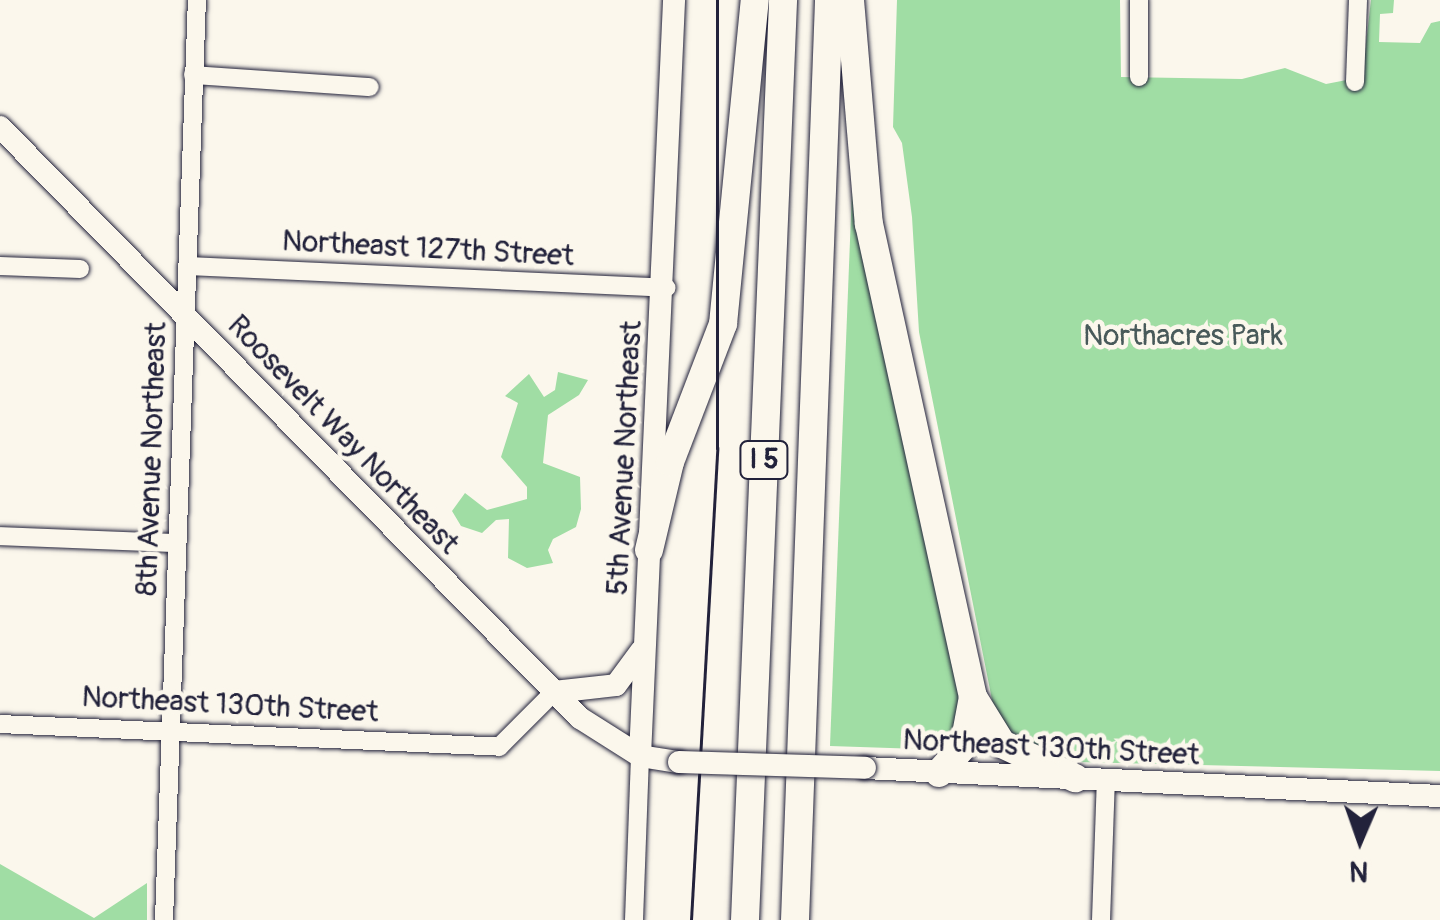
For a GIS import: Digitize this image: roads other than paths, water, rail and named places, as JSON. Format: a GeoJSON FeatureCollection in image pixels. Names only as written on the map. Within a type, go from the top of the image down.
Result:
{"type":"FeatureCollection","features":[{"type":"Feature","properties":{"kind":"highway"},"geometry":{"type":"LineString","coordinates":[[649,550],[670,462],[723,324],[755,0]]}},
{"type":"Feature","properties":{"kind":"highway","name":"I 5"},"geometry":{"type":"LineString","coordinates":[[744,920],[783,0]]}},
{"type":"Feature","properties":{"kind":"highway","name":"I 5"},"geometry":{"type":"LineString","coordinates":[[796,920],[828,0]]}},
{"type":"Feature","properties":{"kind":"highway"},"geometry":{"type":"LineString","coordinates":[[850,0],[869,224],[973,697],[1002,744],[1075,778]]}},
{"type":"Feature","properties":{"kind":"highway"},"geometry":{"type":"LineString","coordinates":[[939,772],[964,745],[973,697]]}},
{"type":"Feature","properties":{"kind":"main road","name":"5th Avenue Northeast"},"geometry":{"type":"LineString","coordinates":[[660,759],[646,636],[666,288],[674,0]]}},
{"type":"Feature","properties":{"kind":"main road","name":"Roosevelt Way Northeast"},"geometry":{"type":"LineString","coordinates":[[0,127],[554,692],[592,727],[660,759]]}},
{"type":"Feature","properties":{"kind":"main road"},"geometry":{"type":"LineString","coordinates":[[554,692],[616,685],[639,659],[646,636]]}},
{"type":"Feature","properties":{"kind":"main road","name":"Northeast 130th Street"},"geometry":{"type":"LineString","coordinates":[[660,759],[1440,796]]}},
{"type":"Feature","properties":{"kind":"street","name":"8th Avenue Northeast"},"geometry":{"type":"LineString","coordinates":[[164,920],[197,0]]}},
{"type":"Feature","properties":{"kind":"street"},"geometry":{"type":"LineString","coordinates":[[1138,77],[1139,0]]}},
{"type":"Feature","properties":{"kind":"street"},"geometry":{"type":"LineString","coordinates":[[1354,82],[1358,0]]}},
{"type":"Feature","properties":{"kind":"street"},"geometry":{"type":"LineString","coordinates":[[194,75],[370,87]]}},
{"type":"Feature","properties":{"kind":"street"},"geometry":{"type":"LineString","coordinates":[[0,266],[80,269]]}},
{"type":"Feature","properties":{"kind":"street","name":"Northeast 127th Street"},"geometry":{"type":"LineString","coordinates":[[188,266],[666,288]]}},
{"type":"Feature","properties":{"kind":"street"},"geometry":{"type":"LineString","coordinates":[[0,536],[176,544]]}},
{"type":"Feature","properties":{"kind":"street","name":"Northeast 130th Street"},"geometry":{"type":"LineString","coordinates":[[0,724],[499,747],[554,692]]}},
{"type":"Feature","properties":{"kind":"street","name":"5th Avenue Northeast"},"geometry":{"type":"LineString","coordinates":[[634,920],[660,759]]}},
{"type":"Feature","properties":{"kind":"street"},"geometry":{"type":"LineString","coordinates":[[1102,920],[1106,780]]}},
{"type":"Feature","properties":{"kind":"tram line"},"geometry":{"type":"LineString","coordinates":[[691,920],[717,449],[717,0]]}},
{"type":"Feature","properties":{"kind":"park label","name":"Northacres Park"},"geometry":{"type":"Point","coordinates":[1183,336]}}]}
